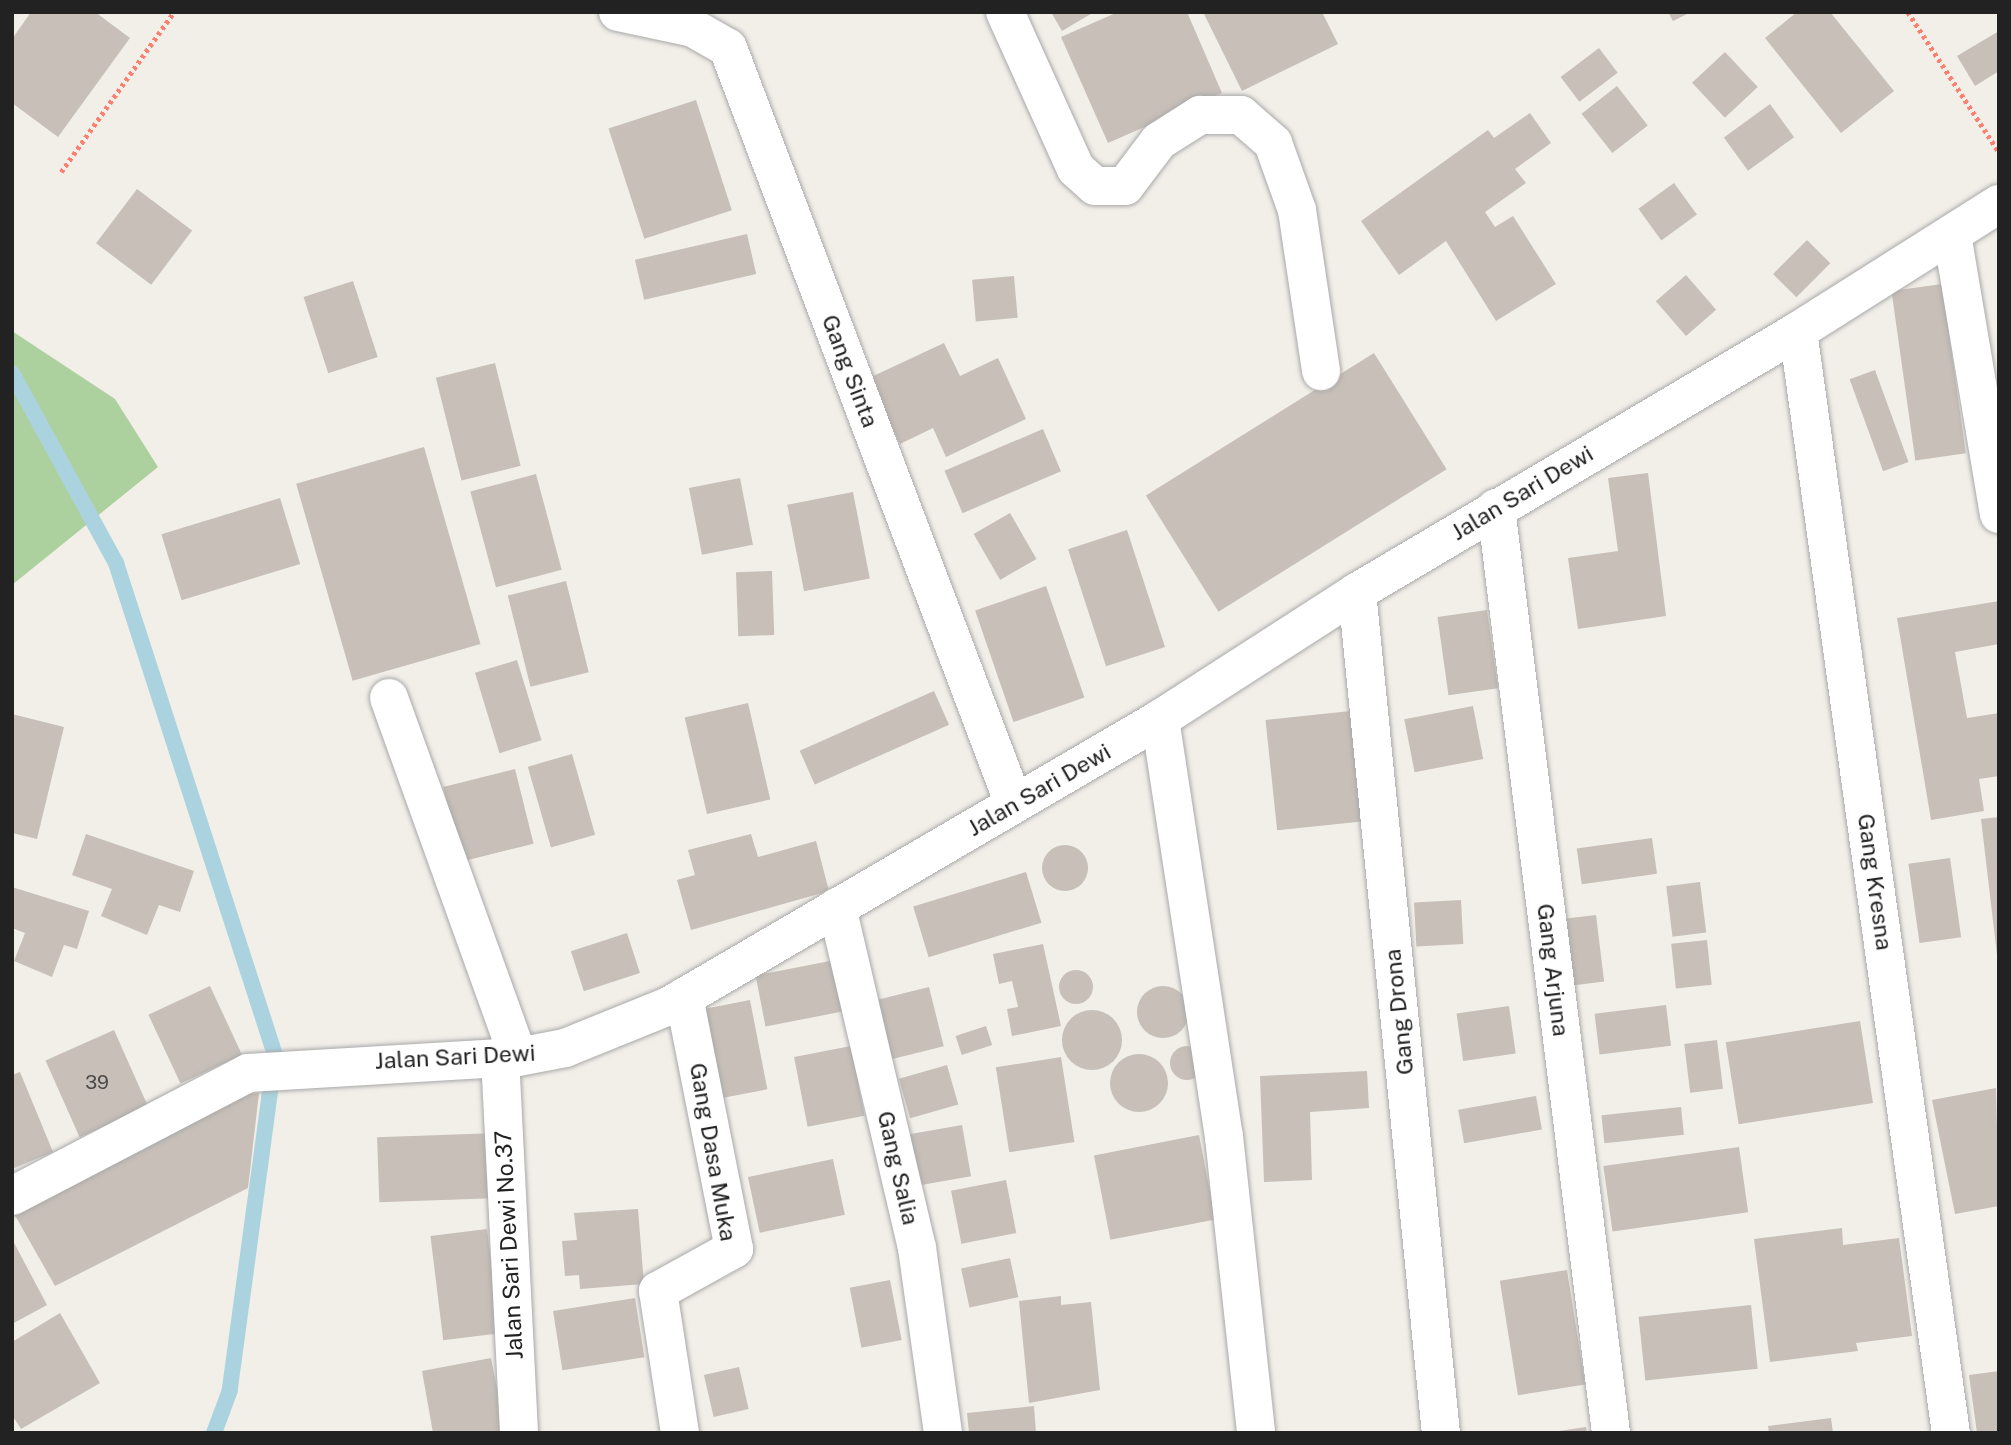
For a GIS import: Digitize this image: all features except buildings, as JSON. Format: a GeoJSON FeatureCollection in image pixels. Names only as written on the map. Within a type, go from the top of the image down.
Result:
{"type":"FeatureCollection","features":[{"type":"Feature","properties":{"kind":"street","name":"Gang Sinta"},"geometry":{"type":"LineString","coordinates":[[618,12],[693,28],[728,48],[1014,804]]}},
{"type":"Feature","properties":{"kind":"street"},"geometry":{"type":"LineString","coordinates":[[1005,12],[1076,169],[1095,186],[1125,186],[1159,141],[1200,115],[1241,115],[1273,143],[1297,210],[1321,371]]}},
{"type":"Feature","properties":{"kind":"street","name":"Jalan Sari Dewi"},"geometry":{"type":"LineString","coordinates":[[12,1196],[216,1086],[266,1070],[318,1065],[509,1057],[565,1048],[684,997],[1160,719],[1357,592],[1798,331],[1999,204]]}},
{"type":"Feature","properties":{"kind":"street"},"geometry":{"type":"LineString","coordinates":[[1952,234],[1999,514]]}},
{"type":"Feature","properties":{"kind":"street","name":"Gang Kresna"},"geometry":{"type":"LineString","coordinates":[[1798,331],[1951,1433]]}},
{"type":"Feature","properties":{"kind":"street","name":"Gang Arjuna"},"geometry":{"type":"LineString","coordinates":[[1496,508],[1611,1433]]}},
{"type":"Feature","properties":{"kind":"street","name":"Gang Drona"},"geometry":{"type":"LineString","coordinates":[[1357,592],[1441,1433]]}},
{"type":"Feature","properties":{"kind":"street","name":"Jalan Sari Dewi No.37"},"geometry":{"type":"LineString","coordinates":[[389,698],[509,1057],[519,1433]]}},
{"type":"Feature","properties":{"kind":"street"},"geometry":{"type":"LineString","coordinates":[[1160,719],[1224,1137],[1256,1433]]}},
{"type":"Feature","properties":{"kind":"street","name":"Gang Salia"},"geometry":{"type":"LineString","coordinates":[[837,907],[917,1248],[943,1433]]}},
{"type":"Feature","properties":{"kind":"street","name":"Gang Dasa Muka"},"geometry":{"type":"LineString","coordinates":[[680,1433],[658,1292],[734,1249],[684,997]]}},
{"type":"Feature","properties":{"kind":"path"},"geometry":{"type":"LineString","coordinates":[[61,172],[174,12]]}},
{"type":"Feature","properties":{"kind":"path"},"geometry":{"type":"LineString","coordinates":[[1908,12],[1999,152]]}},
{"type":"Feature","properties":{"kind":"green space"},"geometry":{"type":"Polygon","coordinates":[[[12,331],[115,399],[158,467],[12,585],[12,331]]]}},
{"type":"Feature","properties":{"kind":"waterway"},"geometry":{"type":"LineString","coordinates":[[12,373],[116,563],[275,1055],[230,1390],[214,1433]]}}]}
